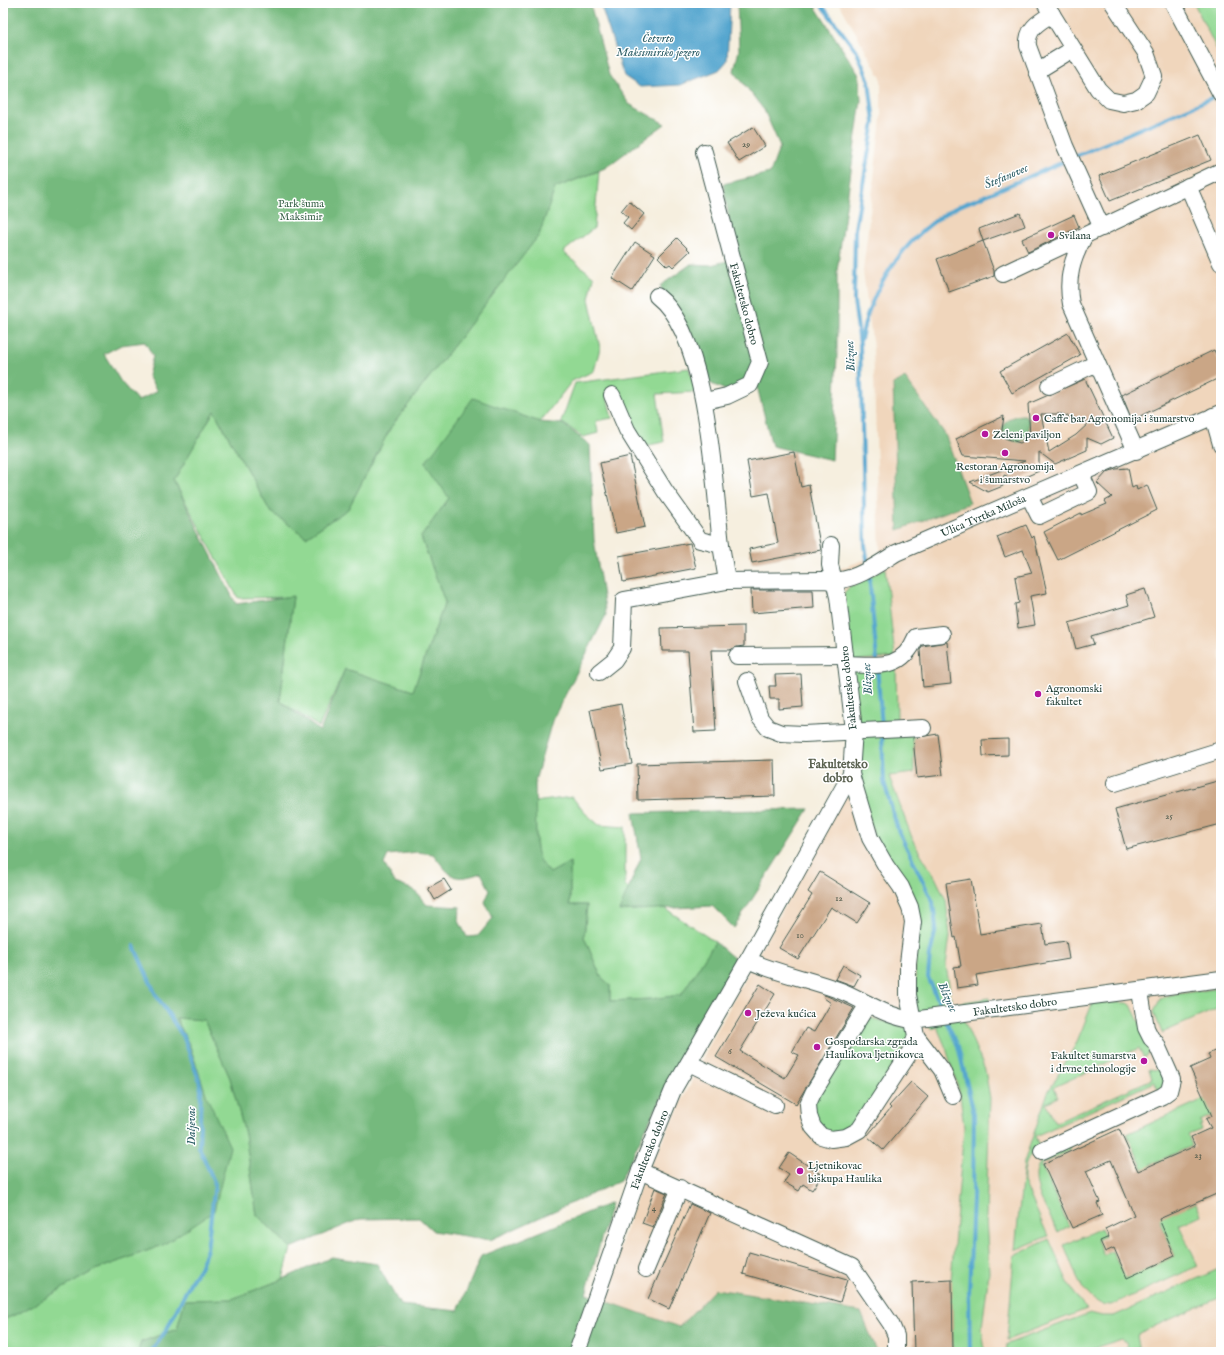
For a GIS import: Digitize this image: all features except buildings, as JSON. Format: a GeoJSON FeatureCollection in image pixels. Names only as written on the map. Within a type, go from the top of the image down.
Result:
{"type":"FeatureCollection","features":[{"type":"Feature","properties":{"kind":"street"},"geometry":{"type":"LineString","coordinates":[[1102,228],[1065,146],[1028,46],[1027,37],[1049,9],[1098,89],[1109,100],[1123,103],[1136,100],[1146,94],[1154,76],[1152,66],[1146,53],[1113,3]]}},
{"type":"Feature","properties":{"kind":"street"},"geometry":{"type":"LineString","coordinates":[[1173,3],[1219,91]]}},
{"type":"Feature","properties":{"kind":"street"},"geometry":{"type":"LineString","coordinates":[[1037,71],[1073,49]]}},
{"type":"Feature","properties":{"kind":"street","name":"Fakultetsko dobro"},"geometry":{"type":"LineString","coordinates":[[704,152],[760,362],[750,385],[727,396],[705,401]]}},
{"type":"Feature","properties":{"kind":"street"},"geometry":{"type":"LineString","coordinates":[[1003,274],[1221,171]]}},
{"type":"Feature","properties":{"kind":"street"},"geometry":{"type":"LineString","coordinates":[[1188,186],[1221,263]]}},
{"type":"Feature","properties":{"kind":"street"},"geometry":{"type":"LineString","coordinates":[[1084,237],[1074,254],[1068,289],[1071,304],[1136,451]]}},
{"type":"Feature","properties":{"kind":"street"},"geometry":{"type":"LineString","coordinates":[[657,296],[664,300],[677,320],[690,347],[705,401],[721,545],[728,581]]}},
{"type":"Feature","properties":{"kind":"street"},"geometry":{"type":"LineString","coordinates":[[1049,386],[1097,363]]}},
{"type":"Feature","properties":{"kind":"street"},"geometry":{"type":"LineString","coordinates":[[612,395],[627,430],[665,491],[700,540],[721,545]]}},
{"type":"Feature","properties":{"kind":"street"},"geometry":{"type":"LineString","coordinates":[[1217,415],[1221,444]]}},
{"type":"Feature","properties":{"kind":"street","name":"Ulica Tvrtka Miloša"},"geometry":{"type":"LineString","coordinates":[[835,582],[853,576],[878,564],[896,553],[1217,415]]}},
{"type":"Feature","properties":{"kind":"street"},"geometry":{"type":"LineString","coordinates":[[1029,496],[1039,516],[1089,492],[1081,474]]}},
{"type":"Feature","properties":{"kind":"street","name":"Fakultetsko dobro"},"geometry":{"type":"LineString","coordinates":[[577,1352],[640,1171],[673,1090],[748,960],[851,774],[860,730],[845,660],[835,582],[830,564],[831,545]]}},
{"type":"Feature","properties":{"kind":"street"},"geometry":{"type":"LineString","coordinates":[[600,672],[614,660],[622,648],[624,600],[728,581],[824,580],[835,582]]}},
{"type":"Feature","properties":{"kind":"street"},"geometry":{"type":"LineString","coordinates":[[737,656],[845,660],[867,665],[886,664],[902,659],[912,648],[916,637],[942,634]]}},
{"type":"Feature","properties":{"kind":"street"},"geometry":{"type":"LineString","coordinates":[[748,681],[760,718],[768,728],[781,733],[804,734],[923,728]]}},
{"type":"Feature","properties":{"kind":"street"},"geometry":{"type":"LineString","coordinates":[[1115,783],[1221,750]]}},
{"type":"Feature","properties":{"kind":"street"},"geometry":{"type":"LineString","coordinates":[[851,774],[870,838],[886,866],[902,887],[910,907],[913,922],[908,963],[908,994],[916,1036],[942,1070],[953,1096]]}},
{"type":"Feature","properties":{"kind":"street","name":"Fakultetsko dobro"},"geometry":{"type":"LineString","coordinates":[[748,960],[767,969],[842,992],[895,1018],[912,1020],[954,1013],[1140,991],[1221,979]]}},
{"type":"Feature","properties":{"kind":"street"},"geometry":{"type":"LineString","coordinates":[[1042,1151],[1165,1094],[1170,1087],[1172,1078],[1156,1043],[1151,1038],[1146,1028],[1146,1019],[1140,991]]}},
{"type":"Feature","properties":{"kind":"street"},"geometry":{"type":"LineString","coordinates":[[868,1004],[813,1093],[808,1104],[809,1116],[813,1127],[821,1136],[831,1139],[846,1137],[859,1130],[910,1052],[916,1036]]}},
{"type":"Feature","properties":{"kind":"street"},"geometry":{"type":"LineString","coordinates":[[689,1062],[775,1105]]}},
{"type":"Feature","properties":{"kind":"street"},"geometry":{"type":"LineString","coordinates":[[640,1171],[852,1267],[891,1324],[896,1336],[896,1352]]}},
{"type":"Feature","properties":{"kind":"street"},"geometry":{"type":"LineString","coordinates":[[646,1268],[680,1188]]}},
{"type":"Feature","properties":{"kind":"shaded area","name":"Agronomski fakultet"},"geometry":{"type":"Polygon","coordinates":[[[839,3],[1221,3],[1221,1352],[877,1352],[860,1312],[715,1289],[679,1327],[602,1300],[642,1182],[712,1040],[858,770],[839,569],[880,554],[873,348],[863,271],[881,119],[881,78],[839,3]]]}},
{"type":"Feature","properties":{"kind":"green space","name":"Park šuma Maksimir"},"geometry":{"type":"Polygon","coordinates":[[[3,3],[264,3],[270,7],[274,3],[590,3],[609,75],[629,104],[665,124],[605,168],[555,188],[539,235],[391,427],[348,509],[306,537],[270,511],[214,411],[174,481],[236,604],[293,596],[280,701],[320,731],[345,669],[413,691],[445,602],[421,537],[449,498],[425,463],[473,398],[540,422],[563,424],[590,445],[594,540],[606,615],[552,721],[535,781],[536,842],[539,860],[550,873],[570,862],[570,905],[587,905],[584,937],[601,977],[610,985],[610,1001],[651,999],[681,995],[715,942],[736,960],[652,1116],[620,1181],[490,1240],[433,1231],[419,1218],[360,1219],[291,1248],[257,1215],[245,1134],[230,1078],[204,1020],[176,1018],[190,1047],[207,1097],[230,1147],[214,1211],[163,1245],[95,1270],[21,1312],[3,1320],[3,3]],[[145,342],[121,345],[104,354],[121,382],[138,401],[157,391],[148,376],[153,356],[145,342]],[[417,852],[388,855],[384,864],[395,883],[414,890],[427,905],[460,907],[459,921],[467,937],[478,936],[493,918],[485,902],[490,890],[481,873],[463,877],[452,876],[433,854],[417,852]]]}},
{"type":"Feature","properties":{"kind":"green space"},"geometry":{"type":"Polygon","coordinates":[[[737,3],[813,3],[859,75],[861,100],[837,271],[837,354],[832,460],[772,446],[755,378],[732,393],[707,382],[687,329],[660,286],[691,264],[711,265],[731,260],[733,243],[723,184],[770,173],[780,146],[764,110],[734,71],[739,50],[737,3]]]}},
{"type":"Feature","properties":{"kind":"green space"},"geometry":{"type":"Polygon","coordinates":[[[1194,3],[1221,3],[1221,58],[1194,3]]]}},
{"type":"Feature","properties":{"kind":"green space"},"geometry":{"type":"Polygon","coordinates":[[[599,171],[594,228],[563,252],[594,277],[589,299],[600,348],[594,371],[572,381],[540,422],[473,399],[449,498],[421,537],[445,602],[413,691],[345,669],[319,727],[280,701],[293,597],[238,598],[174,481],[214,411],[270,511],[306,537],[348,509],[391,427],[539,235],[555,188],[599,171]]]}},
{"type":"Feature","properties":{"kind":"green space"},"geometry":{"type":"Polygon","coordinates":[[[689,368],[696,392],[657,394],[664,442],[639,447],[631,418],[623,418],[606,393],[612,418],[596,421],[598,433],[583,437],[561,422],[575,383],[689,368]]]}},
{"type":"Feature","properties":{"kind":"green space"},"geometry":{"type":"Polygon","coordinates":[[[905,378],[945,434],[970,503],[898,530],[893,384],[905,378]]]}},
{"type":"Feature","properties":{"kind":"green space"},"geometry":{"type":"Polygon","coordinates":[[[1025,415],[1029,421],[1029,437],[1018,443],[1006,438],[1002,430],[1009,419],[1025,415]]]}},
{"type":"Feature","properties":{"kind":"green space"},"geometry":{"type":"Polygon","coordinates":[[[885,568],[895,657],[851,661],[844,593],[852,584],[853,586],[885,568]]]}},
{"type":"Feature","properties":{"kind":"green space"},"geometry":{"type":"Polygon","coordinates":[[[896,665],[897,719],[895,724],[894,722],[865,723],[859,725],[852,668],[896,665]]]}},
{"type":"Feature","properties":{"kind":"green space"},"geometry":{"type":"Polygon","coordinates":[[[913,731],[914,773],[889,776],[914,843],[935,877],[946,900],[950,936],[946,965],[952,1004],[989,998],[990,1006],[915,1015],[916,922],[876,846],[858,770],[859,736],[913,731]]]}},
{"type":"Feature","properties":{"kind":"green space"},"geometry":{"type":"Polygon","coordinates":[[[572,797],[585,813],[599,825],[625,827],[625,886],[660,905],[715,942],[681,995],[651,999],[610,1001],[610,985],[601,977],[584,937],[587,905],[570,905],[570,862],[550,873],[539,860],[536,842],[535,802],[572,797]]]}},
{"type":"Feature","properties":{"kind":"green space"},"geometry":{"type":"Polygon","coordinates":[[[809,809],[734,928],[712,906],[619,911],[641,858],[633,813],[809,809]]]}},
{"type":"Feature","properties":{"kind":"green space"},"geometry":{"type":"Polygon","coordinates":[[[1221,988],[1221,1007],[1162,1033],[1154,1012],[1160,999],[1170,995],[1221,988]]]}},
{"type":"Feature","properties":{"kind":"green space"},"geometry":{"type":"Polygon","coordinates":[[[1093,1002],[1128,1003],[1131,1005],[1149,1042],[1149,1054],[1144,1058],[1139,1048],[1054,1087],[1058,1097],[1046,1103],[1055,1123],[1152,1079],[1149,1069],[1160,1070],[1165,1083],[1159,1091],[1154,1082],[1035,1136],[1039,1146],[1031,1154],[1027,1162],[1024,1171],[1024,1182],[1048,1236],[1015,1250],[1024,1162],[1048,1092],[1076,1044],[1093,1002]]]}},
{"type":"Feature","properties":{"kind":"green space"},"geometry":{"type":"Polygon","coordinates":[[[176,1018],[204,1020],[230,1078],[245,1134],[257,1215],[291,1248],[283,1279],[232,1299],[185,1300],[177,1329],[141,1342],[138,1352],[3,1352],[3,1320],[21,1312],[95,1270],[163,1245],[207,1097],[190,1046],[176,1018]]]}},
{"type":"Feature","properties":{"kind":"green space"},"geometry":{"type":"Polygon","coordinates":[[[871,1018],[908,1028],[912,1034],[857,1125],[833,1135],[815,1122],[813,1103],[864,1024],[871,1018]]]}},
{"type":"Feature","properties":{"kind":"green space"},"geometry":{"type":"Polygon","coordinates":[[[963,1018],[985,1070],[990,1098],[986,1217],[989,1272],[982,1327],[985,1352],[953,1352],[951,1280],[964,1128],[960,1094],[946,1048],[937,1027],[931,1029],[929,1023],[963,1018]]]}},
{"type":"Feature","properties":{"kind":"green space"},"geometry":{"type":"Polygon","coordinates":[[[1215,1094],[1219,1112],[1200,1121],[1202,1125],[1199,1126],[1201,1130],[1188,1135],[1192,1146],[1151,1164],[1163,1190],[1155,1195],[1127,1134],[1215,1094]]]}},
{"type":"Feature","properties":{"kind":"green space"},"geometry":{"type":"Polygon","coordinates":[[[1069,1146],[1070,1150],[1041,1164],[1041,1168],[1042,1167],[1069,1226],[1058,1232],[1040,1195],[1036,1175],[1038,1166],[1046,1156],[1069,1146]]]}},
{"type":"Feature","properties":{"kind":"green space"},"geometry":{"type":"Polygon","coordinates":[[[1184,1201],[1187,1207],[1196,1203],[1201,1215],[1179,1225],[1198,1266],[1111,1305],[1101,1303],[1093,1299],[1086,1292],[1080,1283],[1064,1245],[1101,1228],[1105,1236],[1097,1240],[1104,1255],[1112,1251],[1125,1278],[1175,1256],[1155,1209],[1184,1201]]]}},
{"type":"Feature","properties":{"kind":"green space"},"geometry":{"type":"Polygon","coordinates":[[[611,1203],[586,1294],[679,1327],[715,1289],[861,1312],[877,1352],[138,1352],[141,1342],[177,1329],[185,1300],[232,1299],[283,1279],[332,1257],[377,1264],[400,1305],[458,1311],[481,1256],[611,1203]]]}},
{"type":"Feature","properties":{"kind":"green space"},"geometry":{"type":"Polygon","coordinates":[[[1049,1239],[1065,1277],[1075,1295],[1087,1309],[1007,1340],[1014,1256],[1049,1239]]]}},
{"type":"Feature","properties":{"kind":"green space"},"geometry":{"type":"Polygon","coordinates":[[[1221,1268],[1221,1297],[1139,1333],[1137,1336],[1140,1352],[1128,1352],[1126,1342],[1122,1339],[1081,1352],[1006,1352],[1007,1344],[1090,1313],[1102,1316],[1114,1316],[1221,1268]]]}},
{"type":"Feature","properties":{"kind":"water","name":"Četvrto Maksimirsko jezero"},"geometry":{"type":"Polygon","coordinates":[[[600,3],[730,3],[727,61],[719,70],[680,85],[640,87],[624,76],[600,3]]]}},
{"type":"Feature","properties":{"kind":"waterway","name":"Bliznec"},"geometry":{"type":"LineString","coordinates":[[820,3],[857,52],[869,81],[874,122],[855,229],[854,301],[860,344],[865,545],[868,565]]}},
{"type":"Feature","properties":{"kind":"waterway","name":"Štefanovec"},"geometry":{"type":"LineString","coordinates":[[1074,157],[1219,95]]}},
{"type":"Feature","properties":{"kind":"waterway","name":"Štefanovec"},"geometry":{"type":"LineString","coordinates":[[861,339],[872,302],[891,267],[903,251],[932,223],[957,207],[1068,160]]}},
{"type":"Feature","properties":{"kind":"waterway","name":"Bliznec"},"geometry":{"type":"LineString","coordinates":[[869,574],[877,661]]}},
{"type":"Feature","properties":{"kind":"waterway","name":"Bliznec"},"geometry":{"type":"LineString","coordinates":[[877,667],[882,726]]}},
{"type":"Feature","properties":{"kind":"waterway","name":"Bliznec"},"geometry":{"type":"LineString","coordinates":[[882,733],[884,782],[898,830],[933,902],[936,928],[930,955],[928,977],[943,1012]]}},
{"type":"Feature","properties":{"kind":"waterway","name":"Daljevac"},"geometry":{"type":"LineString","coordinates":[[134,946],[156,995],[184,1038],[199,1080],[201,1090],[199,1147],[215,1184],[207,1249],[200,1268],[191,1281],[167,1329],[151,1352]]}},
{"type":"Feature","properties":{"kind":"waterway","name":"Bliznec"},"geometry":{"type":"LineString","coordinates":[[945,1019],[958,1046],[974,1114],[973,1198],[969,1293],[970,1352]]}},
{"type":"Feature","properties":{"kind":"place","name":"Svilana"},"geometry":{"type":"Point","coordinates":[1051,235]}},
{"type":"Feature","properties":{"kind":"place","name":"Caffe bar Agronomija i šumarstvo"},"geometry":{"type":"Point","coordinates":[1036,418]}},
{"type":"Feature","properties":{"kind":"place","name":"Zeleni paviljon"},"geometry":{"type":"Point","coordinates":[985,434]}},
{"type":"Feature","properties":{"kind":"place","name":"Restoran Agronomija i šumarstvo"},"geometry":{"type":"Point","coordinates":[1005,453]}},
{"type":"Feature","properties":{"kind":"place","name":"Agronomski fakultet"},"geometry":{"type":"Point","coordinates":[1038,694]}},
{"type":"Feature","properties":{"kind":"place","name":"Ježeva kućica"},"geometry":{"type":"Point","coordinates":[748,1013]}},
{"type":"Feature","properties":{"kind":"place","name":"Gospodarska zgrada Haulikova ljetnikovca"},"geometry":{"type":"Point","coordinates":[817,1047]}},
{"type":"Feature","properties":{"kind":"place","name":"Fakultet šumarstva i drvne tehnologije"},"geometry":{"type":"Point","coordinates":[1144,1061]}},
{"type":"Feature","properties":{"kind":"place","name":"Ljetnikovac biskupa Haulika"},"geometry":{"type":"Point","coordinates":[800,1171]}},
{"type":"Feature","properties":{"kind":"district","name":"Fakultetsko dobro"},"geometry":{"type":"Point","coordinates":[838,771]}}]}
